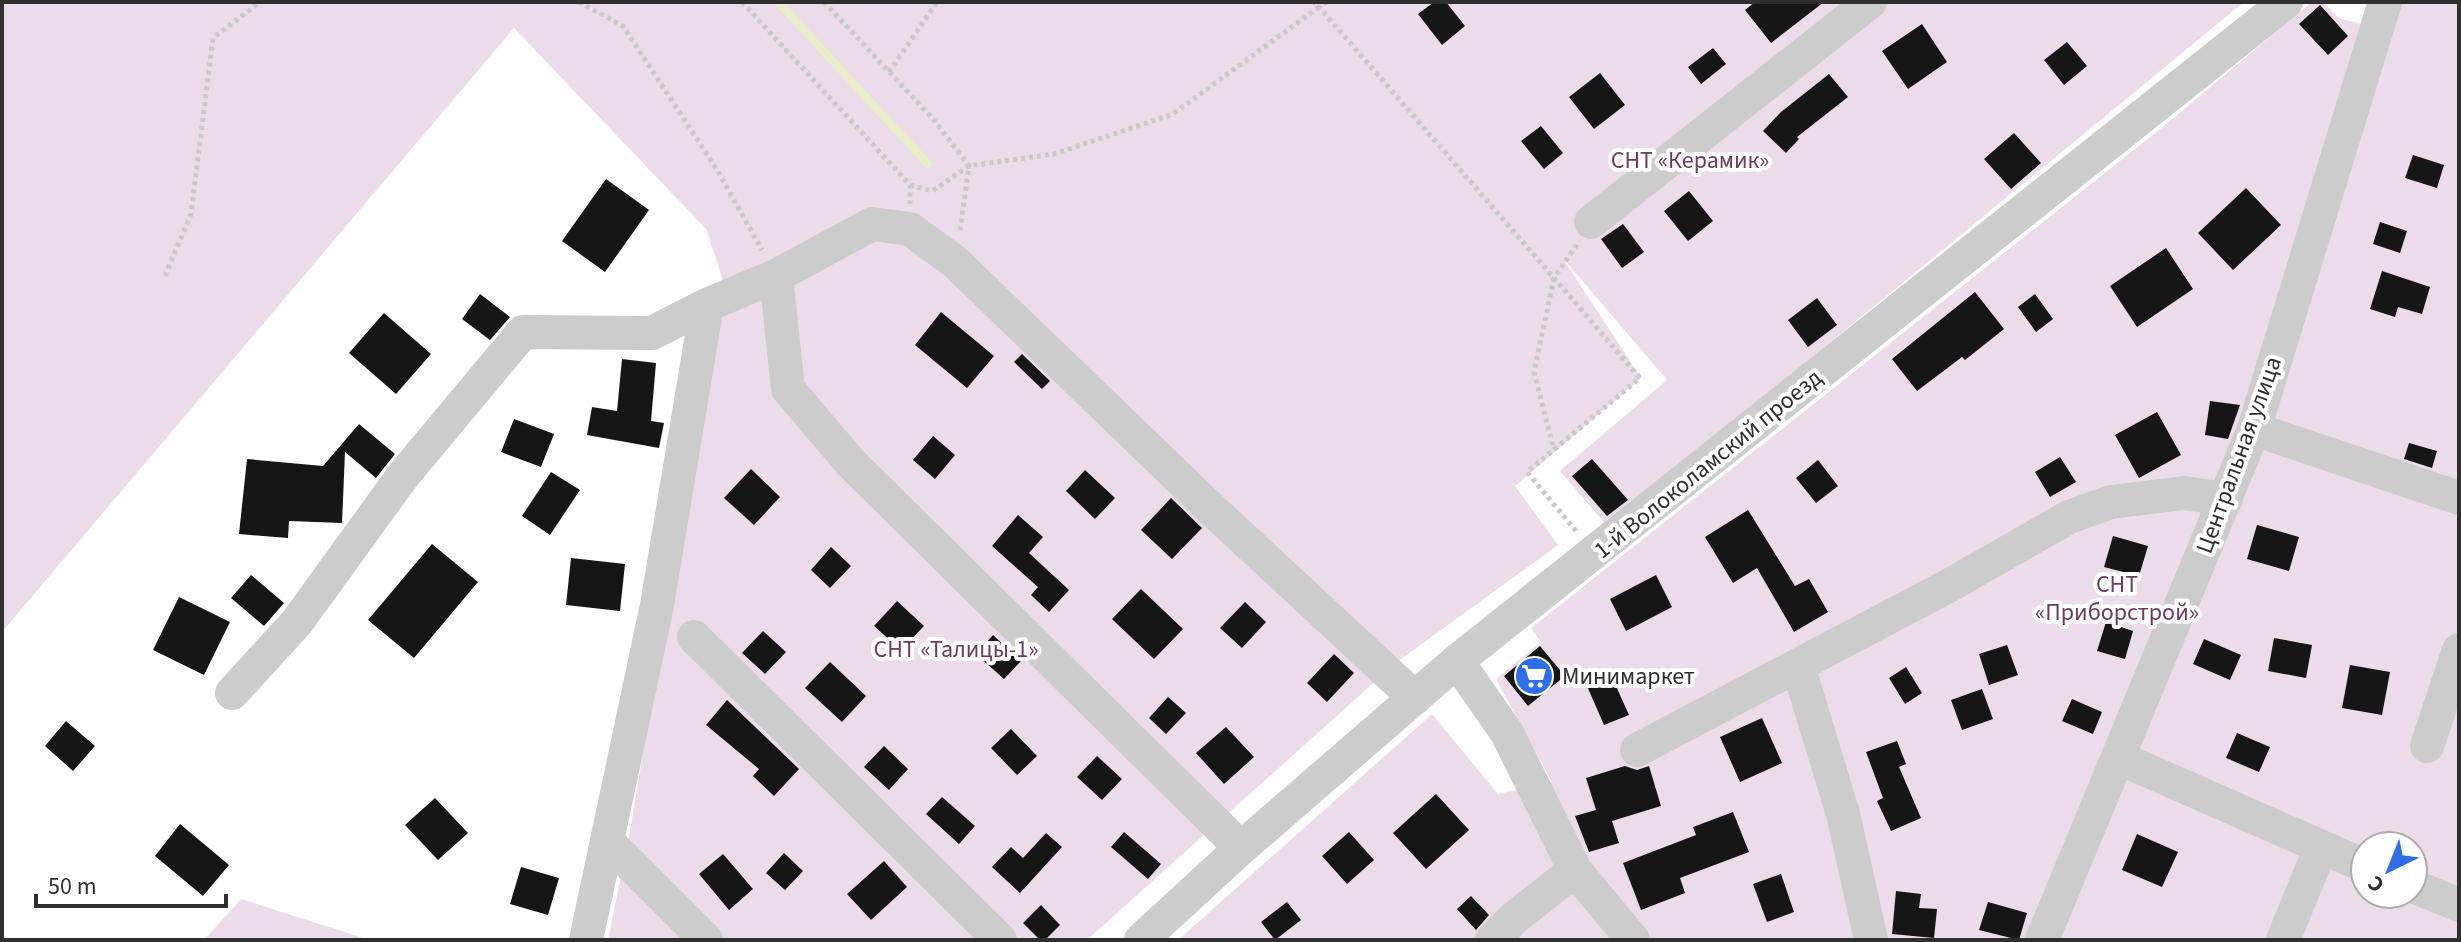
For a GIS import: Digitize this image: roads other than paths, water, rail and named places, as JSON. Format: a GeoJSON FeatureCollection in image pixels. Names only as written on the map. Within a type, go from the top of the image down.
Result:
{"type":"FeatureCollection","features":[{"type":"Feature","properties":{"kind":"street"},"geometry":{"type":"LineString","coordinates":[[1591,222],[1870,2]]}},
{"type":"Feature","properties":{"kind":"street","name":"1-й Волоколамский проезд"},"geometry":{"type":"LineString","coordinates":[[1141,940],[1241,848],[1457,661],[2286,2]]}},
{"type":"Feature","properties":{"kind":"street","name":"Центральная улица"},"geometry":{"type":"LineString","coordinates":[[2042,940],[2254,429],[2385,2]]}},
{"type":"Feature","properties":{"kind":"street"},"geometry":{"type":"LineString","coordinates":[[232,693],[297,622],[402,477],[523,332],[652,333],[707,305],[776,276],[872,224],[910,229],[955,262],[1206,504],[1415,698]]}},
{"type":"Feature","properties":{"kind":"street"},"geometry":{"type":"LineString","coordinates":[[776,276],[788,389],[851,463],[1241,848]]}},
{"type":"Feature","properties":{"kind":"street"},"geometry":{"type":"LineString","coordinates":[[586,940],[657,605],[707,305]]}},
{"type":"Feature","properties":{"kind":"street"},"geometry":{"type":"LineString","coordinates":[[2254,429],[2459,498]]}},
{"type":"Feature","properties":{"kind":"street"},"geometry":{"type":"LineString","coordinates":[[1637,750],[1798,666],[2069,517],[2111,502],[2184,493],[2226,499]]}},
{"type":"Feature","properties":{"kind":"street"},"geometry":{"type":"LineString","coordinates":[[694,637],[1000,940]]}},
{"type":"Feature","properties":{"kind":"street"},"geometry":{"type":"LineString","coordinates":[[2427,746],[2459,650]]}},
{"type":"Feature","properties":{"kind":"street"},"geometry":{"type":"LineString","coordinates":[[1457,661],[1507,733],[1575,870],[1633,940]]}},
{"type":"Feature","properties":{"kind":"street"},"geometry":{"type":"LineString","coordinates":[[1798,666],[1843,814],[1871,940]]}},
{"type":"Feature","properties":{"kind":"street"},"geometry":{"type":"LineString","coordinates":[[2119,758],[2349,859]]}},
{"type":"Feature","properties":{"kind":"street"},"geometry":{"type":"LineString","coordinates":[[607,841],[706,940]]}},
{"type":"Feature","properties":{"kind":"street"},"geometry":{"type":"LineString","coordinates":[[2283,940],[2321,847]]}},
{"type":"Feature","properties":{"kind":"street"},"geometry":{"type":"LineString","coordinates":[[1492,940],[1513,919],[1575,870]]}},
{"type":"Feature","properties":{"kind":"street"},"geometry":{"type":"LineString","coordinates":[[2429,893],[2459,905]]}},
{"type":"Feature","properties":{"kind":"waterway"},"geometry":{"type":"LineString","coordinates":[[778,2],[928,164]]}},
{"type":"Feature","properties":{"kind":"place","name":"Минимаркет"},"geometry":{"type":"Point","coordinates":[1534,676]}},
{"type":"Feature","properties":{"kind":"park label","name":"СНТ «Керамик»"},"geometry":{"type":"Point","coordinates":[1690,160]}},
{"type":"Feature","properties":{"kind":"park label","name":"СНТ «Приборстрой»"},"geometry":{"type":"Point","coordinates":[2117,598]}},
{"type":"Feature","properties":{"kind":"park label","name":"СНТ «Талицы-1»"},"geometry":{"type":"Point","coordinates":[956,649]}}]}
